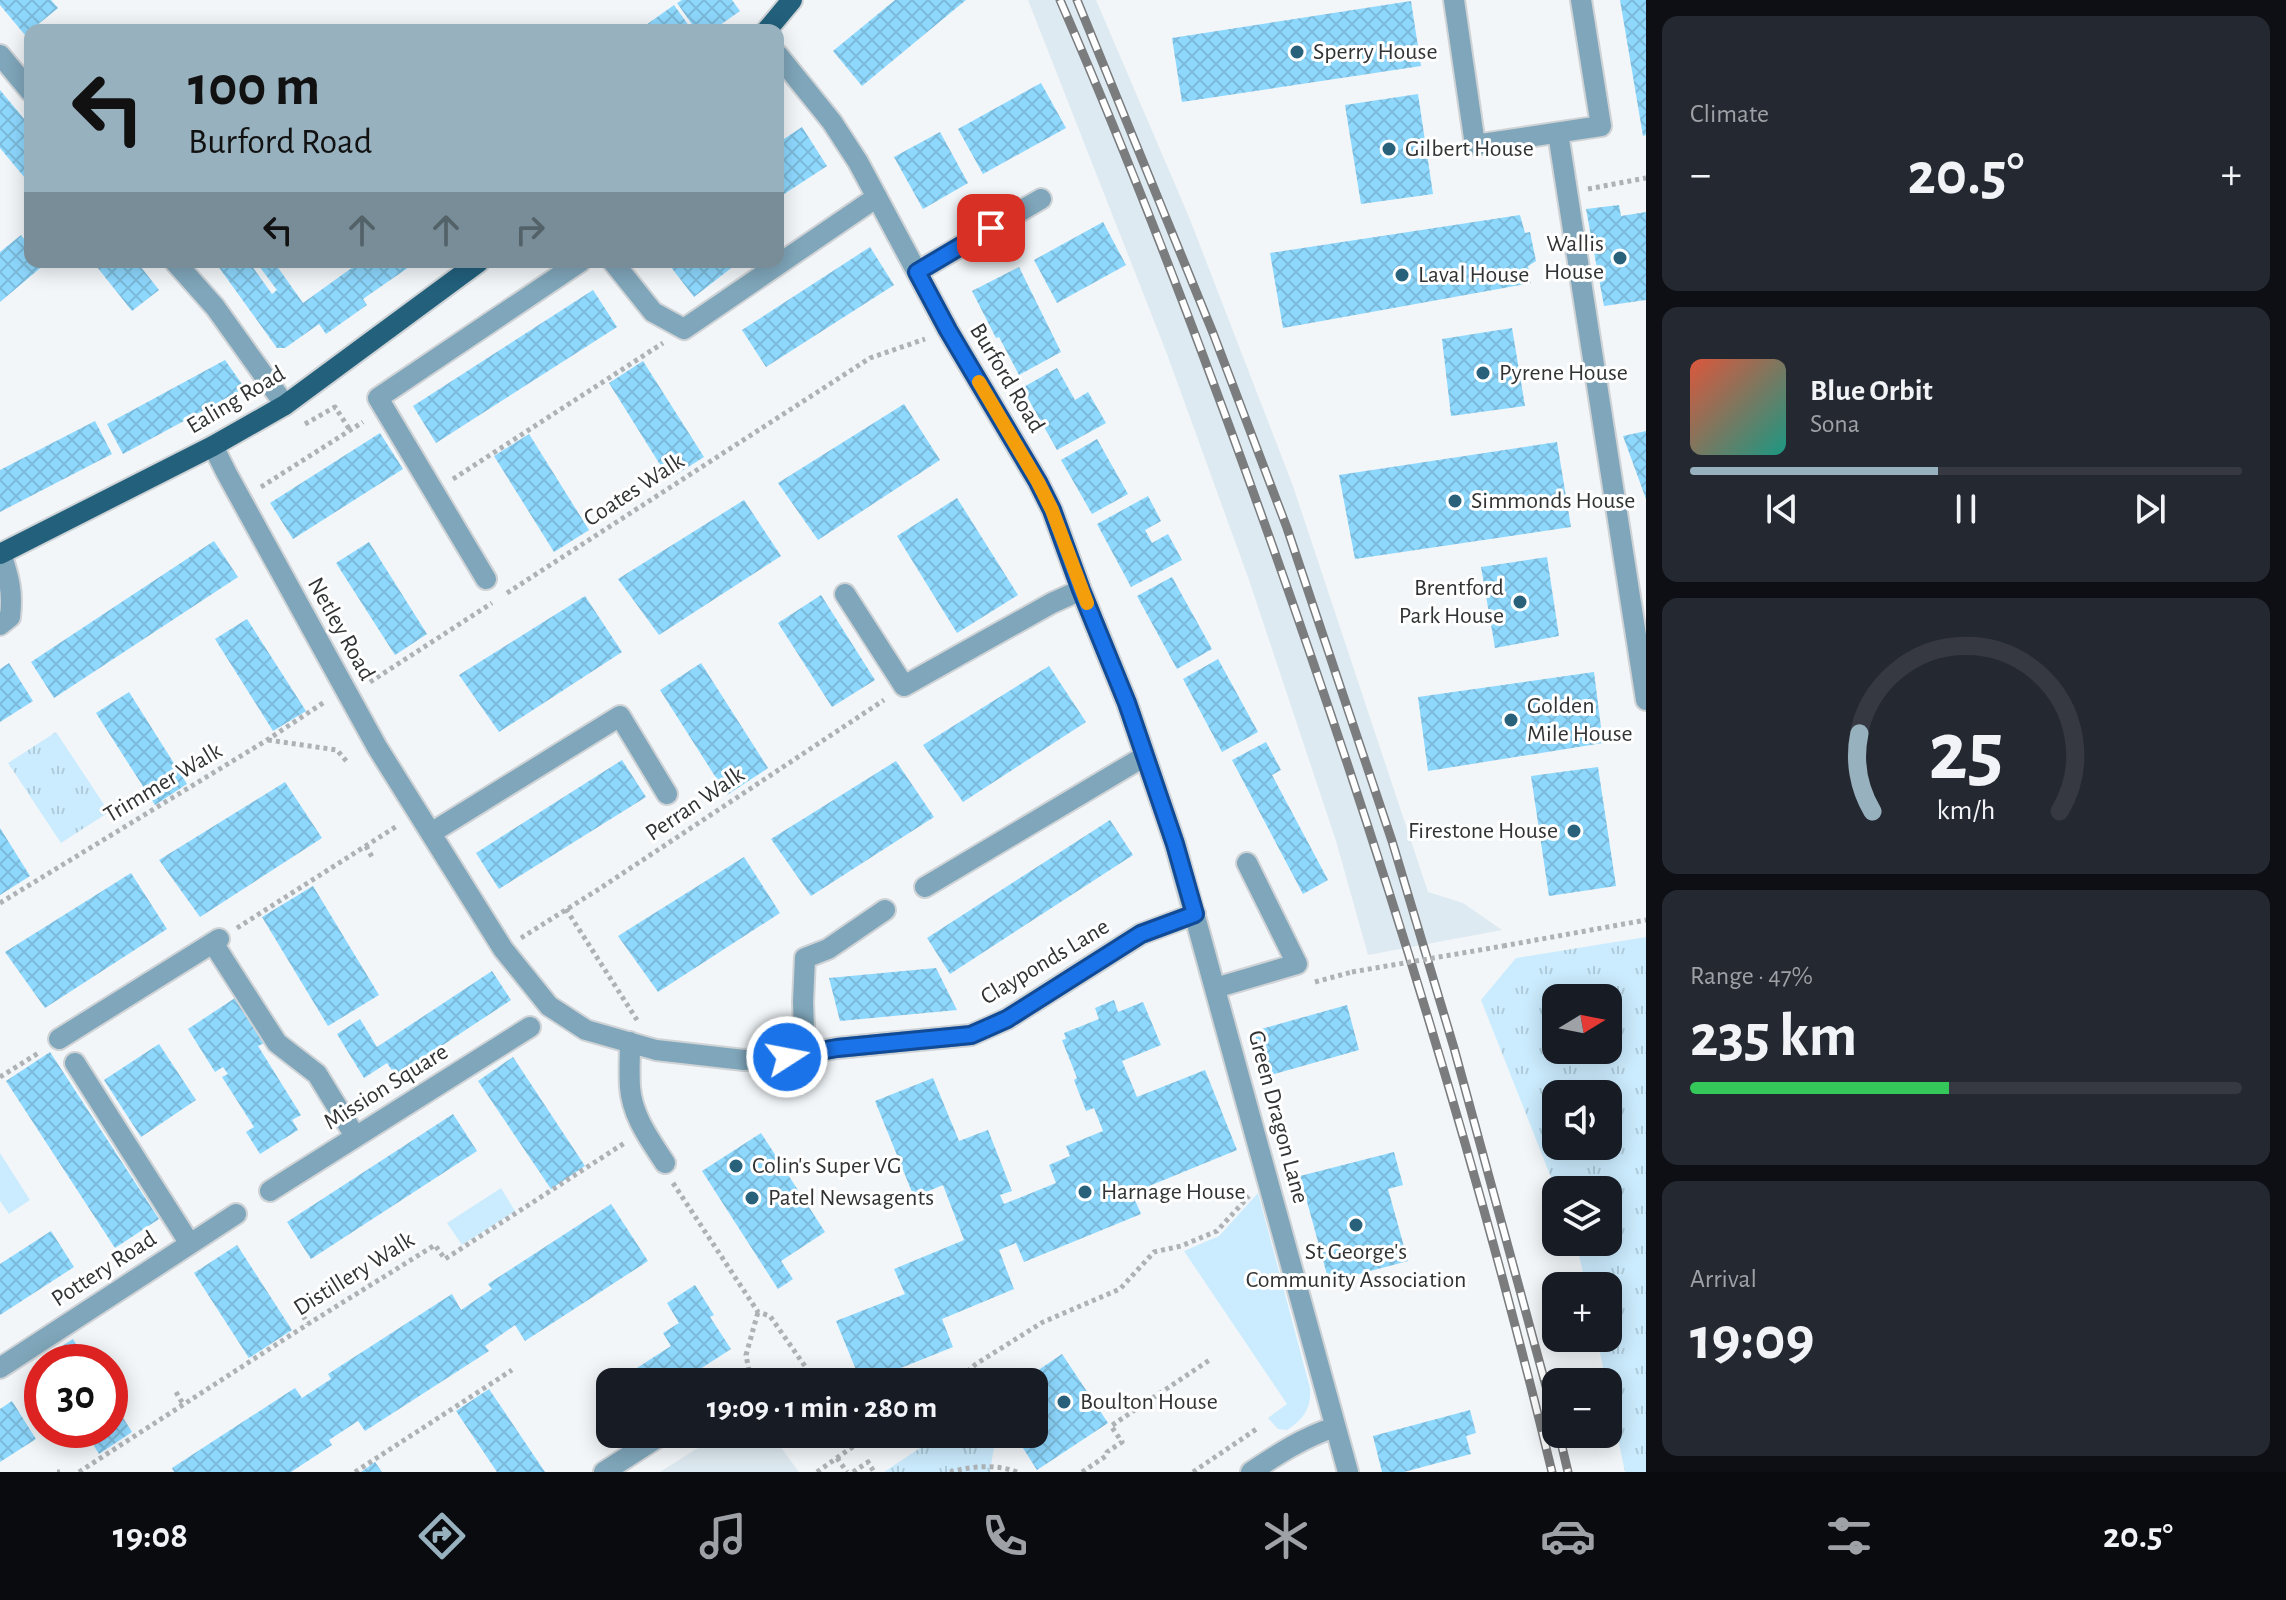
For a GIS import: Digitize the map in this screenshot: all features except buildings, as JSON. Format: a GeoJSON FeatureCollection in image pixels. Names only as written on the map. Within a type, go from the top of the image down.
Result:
{"type":"FeatureCollection","features":[{"type":"Feature","properties":{"kind":"main road"},"geometry":{"type":"LineString","coordinates":[[772,24],[792,0]]}},
{"type":"Feature","properties":{"kind":"main road","name":"Ealing Road"},"geometry":{"type":"LineString","coordinates":[[1,554],[213,446],[285,405],[471,268]]}},
{"type":"Feature","properties":{"kind":"street"},"geometry":{"type":"LineString","coordinates":[[1454,0],[1475,145],[1601,126],[1581,0]]}},
{"type":"Feature","properties":{"kind":"street"},"geometry":{"type":"LineString","coordinates":[[0,55],[24,81]]}},
{"type":"Feature","properties":{"kind":"street","name":"Burford Road"},"geometry":{"type":"LineString","coordinates":[[784,62],[832,122],[858,162],[948,330],[1052,510],[1123,691],[1195,914]]}},
{"type":"Feature","properties":{"kind":"street"},"geometry":{"type":"LineString","coordinates":[[1558,133],[1646,700]]}},
{"type":"Feature","properties":{"kind":"street"},"geometry":{"type":"LineString","coordinates":[[784,261],[877,197]]}},
{"type":"Feature","properties":{"kind":"street"},"geometry":{"type":"LineString","coordinates":[[917,272],[1041,199]]}},
{"type":"Feature","properties":{"kind":"street"},"geometry":{"type":"LineString","coordinates":[[180,268],[215,307],[285,405]]}},
{"type":"Feature","properties":{"kind":"street"},"geometry":{"type":"LineString","coordinates":[[486,579],[378,398],[571,268]]}},
{"type":"Feature","properties":{"kind":"street"},"geometry":{"type":"LineString","coordinates":[[618,268],[653,312],[684,329],[773,268]]}},
{"type":"Feature","properties":{"kind":"street","name":"Netley Road"},"geometry":{"type":"LineString","coordinates":[[213,446],[377,747],[503,949],[549,1006],[586,1030]]}},
{"type":"Feature","properties":{"kind":"street","name":"Ealing Road"},"geometry":{"type":"LineString","coordinates":[[0,625],[10,617],[12,603],[1,554]]}},
{"type":"Feature","properties":{"kind":"street"},"geometry":{"type":"LineString","coordinates":[[845,594],[904,686],[1081,590]]}},
{"type":"Feature","properties":{"kind":"street"},"geometry":{"type":"LineString","coordinates":[[431,833],[620,716],[667,794]]}},
{"type":"Feature","properties":{"kind":"street"},"geometry":{"type":"LineString","coordinates":[[925,887],[1145,756]]}},
{"type":"Feature","properties":{"kind":"street"},"geometry":{"type":"LineString","coordinates":[[1215,988],[1297,964],[1247,863]]}},
{"type":"Feature","properties":{"kind":"street"},"geometry":{"type":"LineString","coordinates":[[805,1052],[805,958],[828,949],[885,910]]}},
{"type":"Feature","properties":{"kind":"street","name":"Green Dragon Lane"},"geometry":{"type":"LineString","coordinates":[[1195,914],[1348,1472]]}},
{"type":"Feature","properties":{"kind":"street","name":"Clayponds Lane"},"geometry":{"type":"LineString","coordinates":[[586,1030],[656,1050],[744,1060],[971,1035],[1007,1019],[1141,934],[1195,914]]}},
{"type":"Feature","properties":{"kind":"street"},"geometry":{"type":"LineString","coordinates":[[59,1039],[216,941],[277,1043],[317,1074],[355,1136]]}},
{"type":"Feature","properties":{"kind":"street","name":"Mission Square"},"geometry":{"type":"LineString","coordinates":[[270,1191],[530,1027]]}},
{"type":"Feature","properties":{"kind":"street"},"geometry":{"type":"LineString","coordinates":[[630,1042],[632,1102],[643,1131],[665,1163]]}},
{"type":"Feature","properties":{"kind":"street"},"geometry":{"type":"LineString","coordinates":[[75,1063],[190,1244]]}},
{"type":"Feature","properties":{"kind":"street","name":"Pottery Road"},"geometry":{"type":"LineString","coordinates":[[0,1368],[236,1214]]}},
{"type":"Feature","properties":{"kind":"street"},"geometry":{"type":"LineString","coordinates":[[1251,1472],[1289,1447],[1335,1427]]}},
{"type":"Feature","properties":{"kind":"street"},"geometry":{"type":"LineString","coordinates":[[604,1472],[641,1448]]}},
{"type":"Feature","properties":{"kind":"path"},"geometry":{"type":"LineString","coordinates":[[1567,193],[1646,178]]}},
{"type":"Feature","properties":{"kind":"path"},"geometry":{"type":"LineString","coordinates":[[434,492],[684,329]]}},
{"type":"Feature","properties":{"kind":"path","name":"Coates Walk"},"geometry":{"type":"LineString","coordinates":[[346,693],[870,358],[948,330]]}},
{"type":"Feature","properties":{"kind":"path"},"geometry":{"type":"LineString","coordinates":[[296,429],[335,407],[350,430]]}},
{"type":"Feature","properties":{"kind":"path"},"geometry":{"type":"LineString","coordinates":[[253,482],[262,488],[385,408]]}},
{"type":"Feature","properties":{"kind":"path","name":"Perran Walk"},"geometry":{"type":"LineString","coordinates":[[503,949],[904,686]]}},
{"type":"Feature","properties":{"kind":"path","name":"Trimmer Walk"},"geometry":{"type":"LineString","coordinates":[[0,903],[346,693]]}},
{"type":"Feature","properties":{"kind":"path"},"geometry":{"type":"LineString","coordinates":[[267,740],[337,750],[348,763]]}},
{"type":"Feature","properties":{"kind":"path"},"geometry":{"type":"LineString","coordinates":[[216,941],[418,813]]}},
{"type":"Feature","properties":{"kind":"path"},"geometry":{"type":"LineString","coordinates":[[366,846],[372,857]]}},
{"type":"Feature","properties":{"kind":"path"},"geometry":{"type":"LineString","coordinates":[[566,909],[656,1050]]}},
{"type":"Feature","properties":{"kind":"path"},"geometry":{"type":"LineString","coordinates":[[1352,972],[1646,920]]}},
{"type":"Feature","properties":{"kind":"path"},"geometry":{"type":"LineString","coordinates":[[0,1077],[59,1039]]}},
{"type":"Feature","properties":{"kind":"path","name":"Distillery Walk"},"geometry":{"type":"LineString","coordinates":[[79,1472],[435,1245],[445,1259],[643,1131]]}},
{"type":"Feature","properties":{"kind":"path"},"geometry":{"type":"LineString","coordinates":[[665,1163],[669,1176],[758,1312],[770,1316],[806,1368]]}},
{"type":"Feature","properties":{"kind":"path"},"geometry":{"type":"LineString","coordinates":[[971,1368],[1043,1322],[1120,1289],[1154,1252],[1181,1246],[1217,1231],[1267,1176]]}},
{"type":"Feature","properties":{"kind":"path"},"geometry":{"type":"LineString","coordinates":[[299,1309],[308,1324]]}},
{"type":"Feature","properties":{"kind":"path"},"geometry":{"type":"LineString","coordinates":[[748,1368],[746,1355],[758,1312]]}},
{"type":"Feature","properties":{"kind":"path"},"geometry":{"type":"LineString","coordinates":[[1082,1472],[1122,1442],[1111,1426],[1211,1359]]}},
{"type":"Feature","properties":{"kind":"path"},"geometry":{"type":"LineString","coordinates":[[355,1472],[512,1370]]}},
{"type":"Feature","properties":{"kind":"path"},"geometry":{"type":"LineString","coordinates":[[176,1392],[183,1404]]}},
{"type":"Feature","properties":{"kind":"path"},"geometry":{"type":"LineString","coordinates":[[1193,1472],[1258,1428]]}},
{"type":"Feature","properties":{"kind":"path"},"geometry":{"type":"LineString","coordinates":[[817,1472],[851,1448]]}},
{"type":"Feature","properties":{"kind":"path"},"geometry":{"type":"LineString","coordinates":[[837,1458],[847,1472]]}},
{"type":"Feature","properties":{"kind":"path"},"geometry":{"type":"LineString","coordinates":[[853,1472],[868,1462],[874,1472]]}},
{"type":"Feature","properties":{"kind":"path"},"geometry":{"type":"LineString","coordinates":[[950,1472],[977,1467],[1017,1472]]}},
{"type":"Feature","properties":{"kind":"shaded area"},"geometry":{"type":"Polygon","coordinates":[[[1028,0],[1096,0],[1189,217],[1293,486],[1428,892],[1463,903],[1502,930],[1368,955],[1336,841],[1249,580],[1167,354],[1028,0]]]}},
{"type":"Feature","properties":{"kind":"shaded area"},"geometry":{"type":"Polygon","coordinates":[[[698,1448],[781,1448],[799,1472],[660,1472],[698,1448]]]}},
{"type":"Feature","properties":{"kind":"green space"},"geometry":{"type":"Polygon","coordinates":[[[56,732],[109,812],[61,843],[8,763],[56,732]]]}},
{"type":"Feature","properties":{"kind":"green space"},"geometry":{"type":"Polygon","coordinates":[[[1646,937],[1646,1472],[1625,1472],[1620,1448],[1622,1368],[1603,1368],[1600,1352],[1622,1352],[1622,1272],[1583,1272],[1579,1256],[1622,1256],[1622,1176],[1550,1176],[1544,1160],[1622,1160],[1622,1080],[1542,1080],[1542,1155],[1481,1000],[1516,958],[1646,937]]]}},
{"type":"Feature","properties":{"kind":"green space"},"geometry":{"type":"Polygon","coordinates":[[[0,1153],[30,1200],[9,1214],[0,1201],[0,1153]]]}},
{"type":"Feature","properties":{"kind":"green space"},"geometry":{"type":"Polygon","coordinates":[[[501,1188],[515,1211],[462,1245],[447,1223],[501,1188]]]}},
{"type":"Feature","properties":{"kind":"green space"},"geometry":{"type":"Polygon","coordinates":[[[1258,1193],[1310,1388],[1310,1402],[1305,1413],[1287,1430],[1278,1429],[1268,1418],[1287,1404],[1184,1251],[1219,1236],[1258,1193]]]}},
{"type":"Feature","properties":{"kind":"green space"},"geometry":{"type":"Polygon","coordinates":[[[920,1448],[994,1448],[990,1472],[884,1472],[920,1448]]]}},
{"type":"Feature","properties":{"kind":"railway"},"geometry":{"type":"LineString","coordinates":[[1060,0],[1118,137],[1199,344],[1315,666],[1390,894],[1460,1124],[1552,1472]]}},
{"type":"Feature","properties":{"kind":"railway"},"geometry":{"type":"LineString","coordinates":[[1077,0],[1213,333],[1287,528],[1392,841],[1454,1048],[1542,1372]]}},
{"type":"Feature","properties":{"kind":"railway"},"geometry":{"type":"LineString","coordinates":[[1562,1448],[1568,1472]]}},
{"type":"Feature","properties":{"kind":"slow traffic"},"geometry":{"type":"LineString","coordinates":[[979,382],[1052,510],[1087,603]]}},
{"type":"Feature","properties":{"kind":"place","name":"Sperry House"},"geometry":{"type":"Point","coordinates":[1297,52]}},
{"type":"Feature","properties":{"kind":"place","name":"Gilbert House"},"geometry":{"type":"Point","coordinates":[1389,149]}},
{"type":"Feature","properties":{"kind":"place","name":"Wallis House"},"geometry":{"type":"Point","coordinates":[1620,258]}},
{"type":"Feature","properties":{"kind":"place","name":"Laval House"},"geometry":{"type":"Point","coordinates":[1402,275]}},
{"type":"Feature","properties":{"kind":"place","name":"Pyrene House"},"geometry":{"type":"Point","coordinates":[1483,373]}},
{"type":"Feature","properties":{"kind":"place","name":"Simmonds House"},"geometry":{"type":"Point","coordinates":[1455,501]}},
{"type":"Feature","properties":{"kind":"place","name":"Brentford Park House"},"geometry":{"type":"Point","coordinates":[1520,602]}},
{"type":"Feature","properties":{"kind":"place","name":"Golden Mile House"},"geometry":{"type":"Point","coordinates":[1511,720]}},
{"type":"Feature","properties":{"kind":"place","name":"Firestone House"},"geometry":{"type":"Point","coordinates":[1574,831]}},
{"type":"Feature","properties":{"kind":"place","name":"Colin's Super VG"},"geometry":{"type":"Point","coordinates":[736,1166]}},
{"type":"Feature","properties":{"kind":"place","name":"Harnage House"},"geometry":{"type":"Point","coordinates":[1085,1192]}},
{"type":"Feature","properties":{"kind":"place","name":"Patel Newsagents"},"geometry":{"type":"Point","coordinates":[752,1198]}},
{"type":"Feature","properties":{"kind":"place","name":"St George's Community Association"},"geometry":{"type":"Point","coordinates":[1356,1225]}},
{"type":"Feature","properties":{"kind":"place","name":"Boulton House"},"geometry":{"type":"Point","coordinates":[1064,1402]}},
{"type":"Feature","properties":{"kind":"route"},"geometry":{"type":"LineString","coordinates":[[787,1057],[837,1048],[971,1035],[1007,1019],[1141,934],[1195,914],[1175,844],[1127,703],[1052,510],[917,272],[991,228]]}}]}
